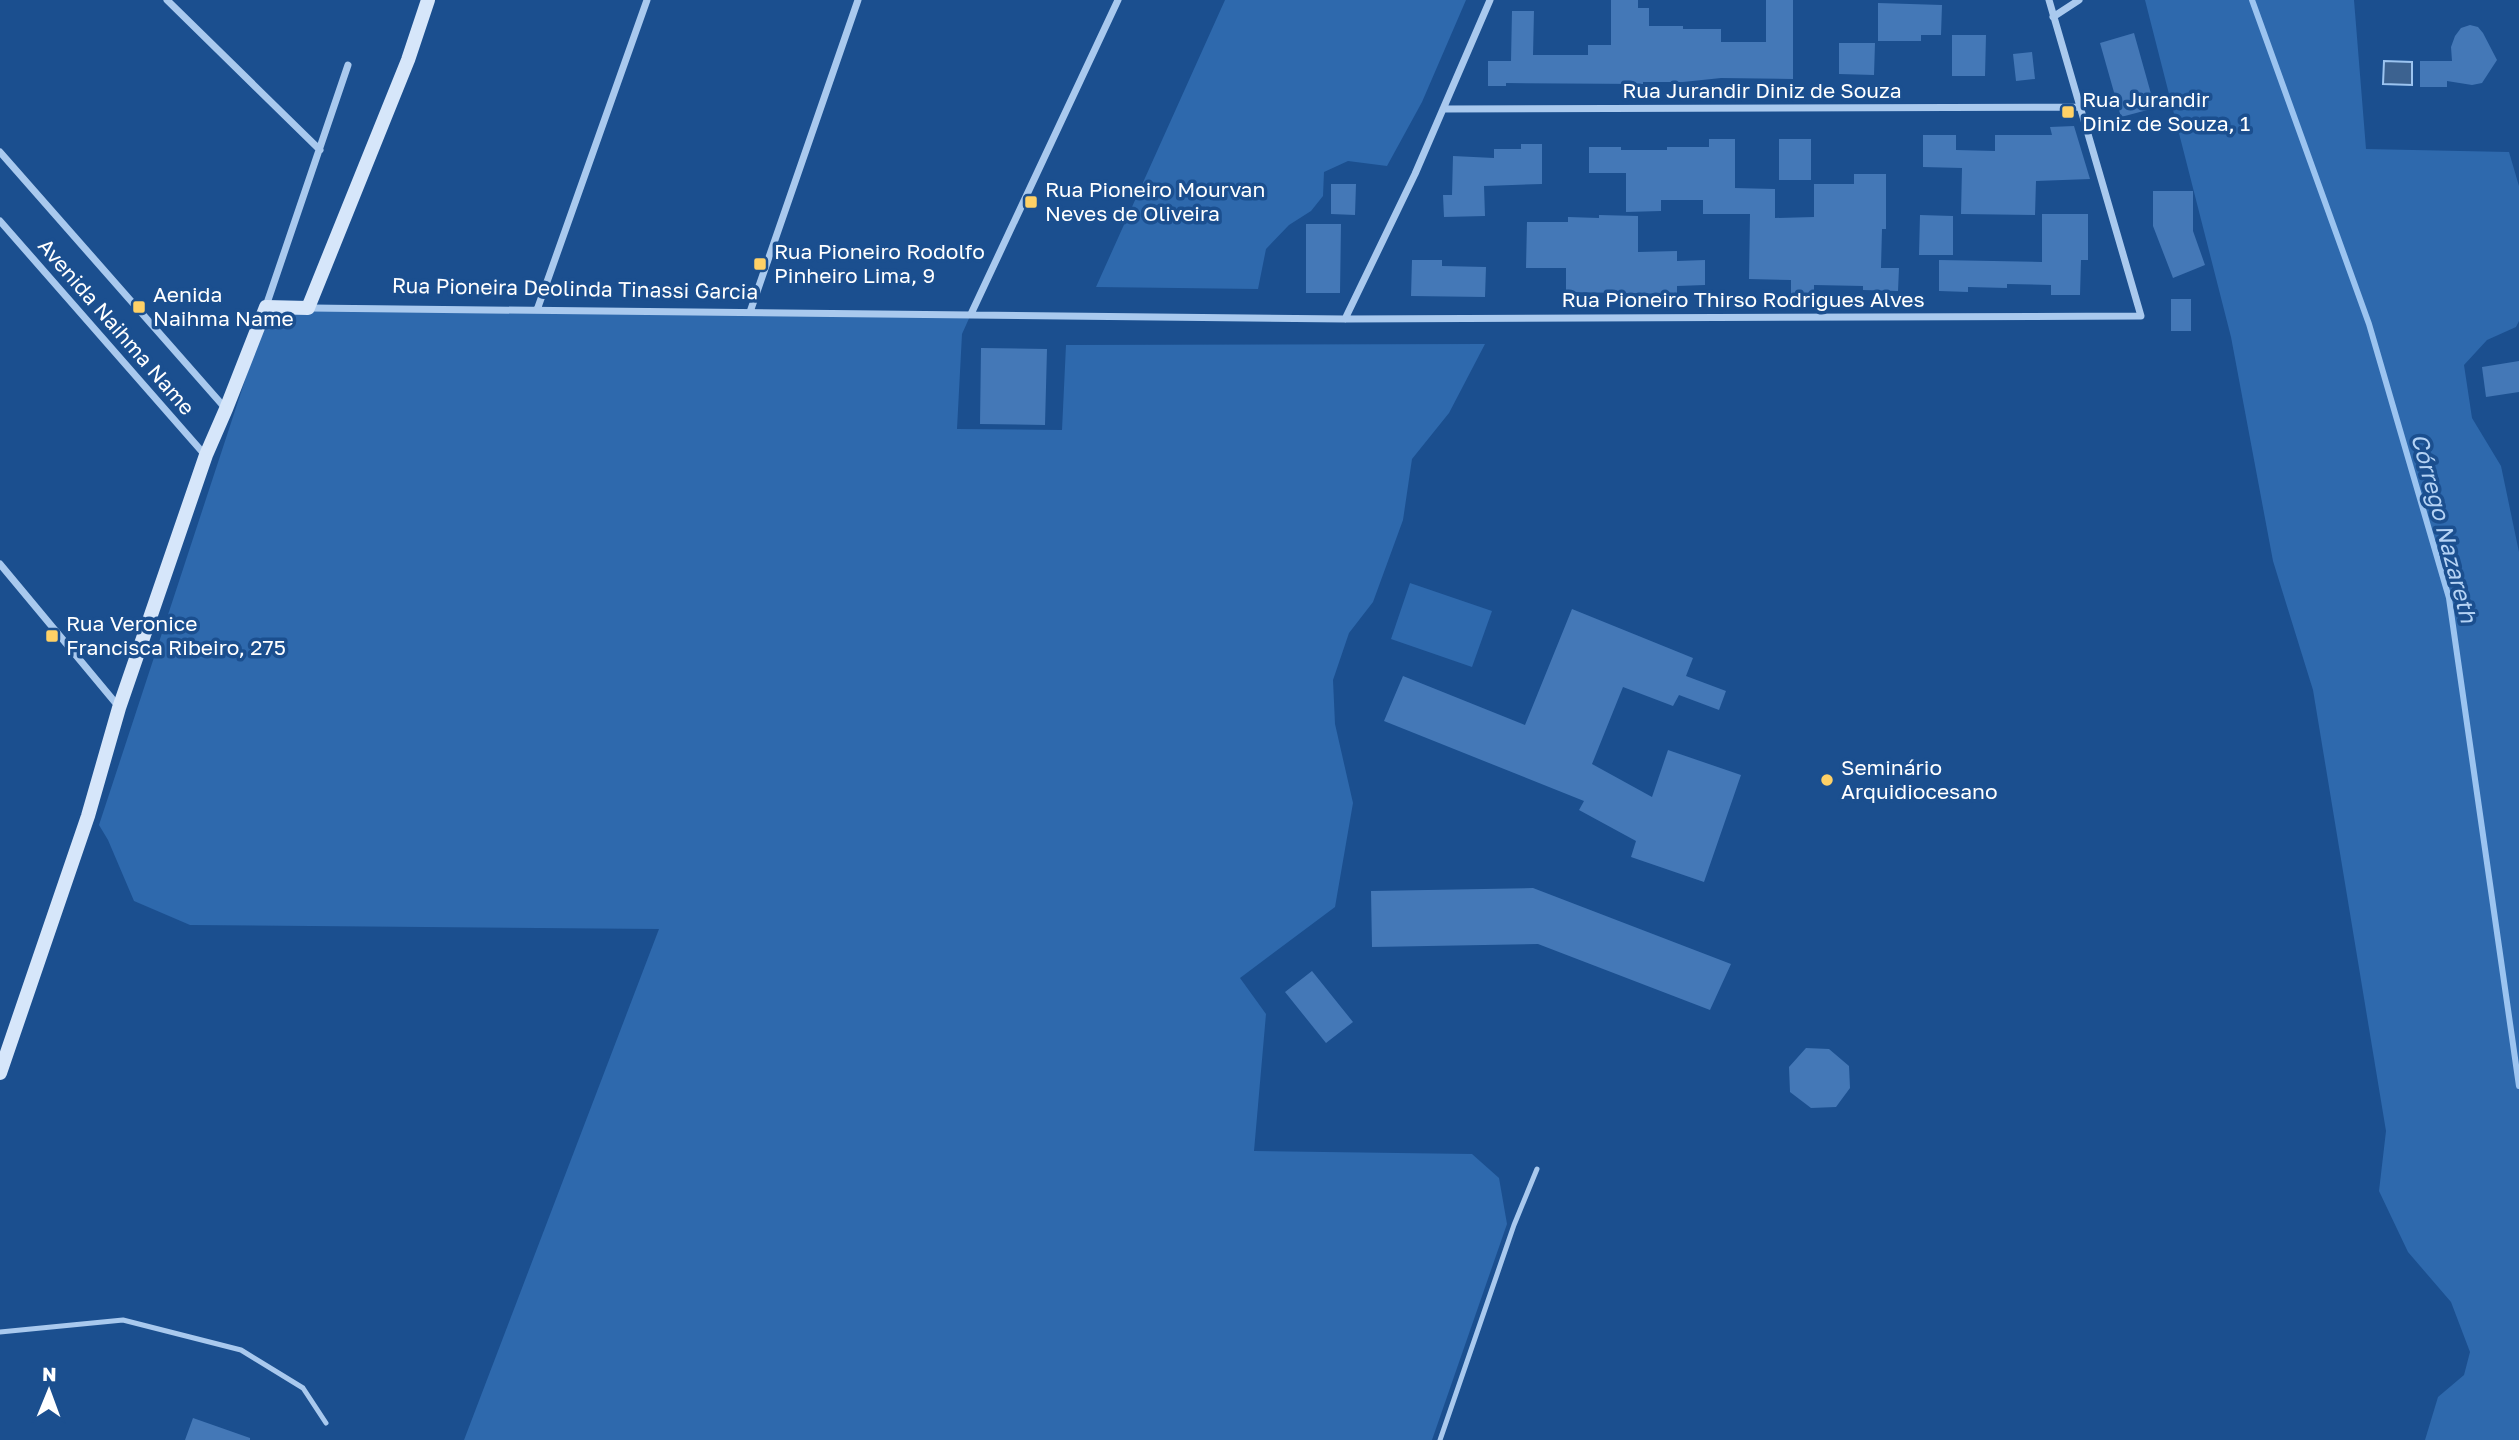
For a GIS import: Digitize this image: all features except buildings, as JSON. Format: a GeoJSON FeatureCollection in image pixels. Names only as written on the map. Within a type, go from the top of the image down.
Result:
{"type":"FeatureCollection","features":[{"type":"Feature","properties":{"kind":"street"},"geometry":{"type":"LineString","coordinates":[[167,0],[320,150]]}},
{"type":"Feature","properties":{"kind":"street"},"geometry":{"type":"LineString","coordinates":[[308,308],[408,60],[428,0]]}},
{"type":"Feature","properties":{"kind":"street"},"geometry":{"type":"LineString","coordinates":[[537,310],[647,0]]}},
{"type":"Feature","properties":{"kind":"street"},"geometry":{"type":"LineString","coordinates":[[750,312],[858,0]]}},
{"type":"Feature","properties":{"kind":"street"},"geometry":{"type":"LineString","coordinates":[[971,314],[1118,0]]}},
{"type":"Feature","properties":{"kind":"street"},"geometry":{"type":"LineString","coordinates":[[1345,319],[1415,174],[1490,0]]}},
{"type":"Feature","properties":{"kind":"street"},"geometry":{"type":"LineString","coordinates":[[2049,0],[2082,107]]}},
{"type":"Feature","properties":{"kind":"street"},"geometry":{"type":"LineString","coordinates":[[2053,17],[2079,0]]}},
{"type":"Feature","properties":{"kind":"street"},"geometry":{"type":"LineString","coordinates":[[0,1073],[88,816],[119,708],[206,455],[266,307],[348,65]]}},
{"type":"Feature","properties":{"kind":"street","name":"Rua Jurandir Diniz de Souza"},"geometry":{"type":"LineString","coordinates":[[1443,109],[2082,107]]}},
{"type":"Feature","properties":{"kind":"street","name":"Rua Pioneiro Thirso Rodrigues Alves"},"geometry":{"type":"LineString","coordinates":[[1345,319],[2141,316],[2082,107]]}},
{"type":"Feature","properties":{"kind":"street","name":"Avenida Naihma Name"},"geometry":{"type":"LineString","coordinates":[[0,152],[226,409]]}},
{"type":"Feature","properties":{"kind":"street","name":"Avenida Naihma Name"},"geometry":{"type":"LineString","coordinates":[[0,221],[206,455]]}},
{"type":"Feature","properties":{"kind":"street","name":"Rua Pioneira Deolinda Tinassi Garcia"},"geometry":{"type":"LineString","coordinates":[[266,307],[1345,319]]}},
{"type":"Feature","properties":{"kind":"street"},"geometry":{"type":"LineString","coordinates":[[0,564],[119,708]]}},
{"type":"Feature","properties":{"kind":"lane"},"geometry":{"type":"LineString","coordinates":[[1440,1440],[1514,1226],[1537,1170]]}},
{"type":"Feature","properties":{"kind":"lane"},"geometry":{"type":"LineString","coordinates":[[0,1332],[123,1320],[241,1350],[303,1388],[326,1423]]}},
{"type":"Feature","properties":{"kind":"shaded area"},"geometry":{"type":"Polygon","coordinates":[[[1225,0],[1466,0],[1422,102],[1387,166],[1348,161],[1324,172],[1323,196],[1311,211],[1289,225],[1266,249],[1258,289],[1096,287],[1225,0]]]}},
{"type":"Feature","properties":{"kind":"shaded area"},"geometry":{"type":"Polygon","coordinates":[[[2145,0],[2354,0],[2366,149],[2509,152],[2519,186],[2519,321],[2516,327],[2487,340],[2464,365],[2472,418],[2501,466],[2519,552],[2519,1440],[2425,1440],[2438,1397],[2464,1375],[2470,1352],[2451,1302],[2408,1252],[2379,1191],[2386,1131],[2313,690],[2273,561],[2231,337],[2145,0]]]}},
{"type":"Feature","properties":{"kind":"shaded area"},"geometry":{"type":"Polygon","coordinates":[[[2384,61],[2412,62],[2412,85],[2383,84],[2384,61]]]}},
{"type":"Feature","properties":{"kind":"shaded area"},"geometry":{"type":"Polygon","coordinates":[[[270,304],[971,314],[962,334],[957,429],[1062,430],[1066,345],[1485,344],[1449,413],[1412,459],[1403,520],[1373,602],[1349,633],[1333,680],[1335,724],[1353,803],[1335,907],[1240,978],[1266,1014],[1254,1151],[1472,1154],[1499,1178],[1507,1224],[1432,1440],[464,1440],[659,929],[190,925],[134,901],[99,825],[270,304]]]}},
{"type":"Feature","properties":{"kind":"shaded area"},"geometry":{"type":"Polygon","coordinates":[[[1410,583],[1492,611],[1472,667],[1391,639],[1410,583]]]}},
{"type":"Feature","properties":{"kind":"waterway","name":"Córrego Nazareth"},"geometry":{"type":"LineString","coordinates":[[2252,0],[2369,324],[2449,598],[2519,1086]]}},
{"type":"Feature","properties":{"kind":"place","name":"Rua Jurandir Diniz de Souza, 1"},"geometry":{"type":"Point","coordinates":[2068,112]}},
{"type":"Feature","properties":{"kind":"place","name":"Rua Pioneiro Mourvan Neves de Oliveira"},"geometry":{"type":"Point","coordinates":[1031,202]}},
{"type":"Feature","properties":{"kind":"place","name":"Rua Pioneiro Rodolfo Pinheiro Lima, 9"},"geometry":{"type":"Point","coordinates":[760,264]}},
{"type":"Feature","properties":{"kind":"place","name":"Aenida Naihma Name"},"geometry":{"type":"Point","coordinates":[139,307]}},
{"type":"Feature","properties":{"kind":"place","name":"Rua Veronice Francisca Ribeiro, 275"},"geometry":{"type":"Point","coordinates":[52,636]}},
{"type":"Feature","properties":{"kind":"place","name":"Seminário Arquidiocesano"},"geometry":{"type":"Point","coordinates":[1827,780]}}]}
